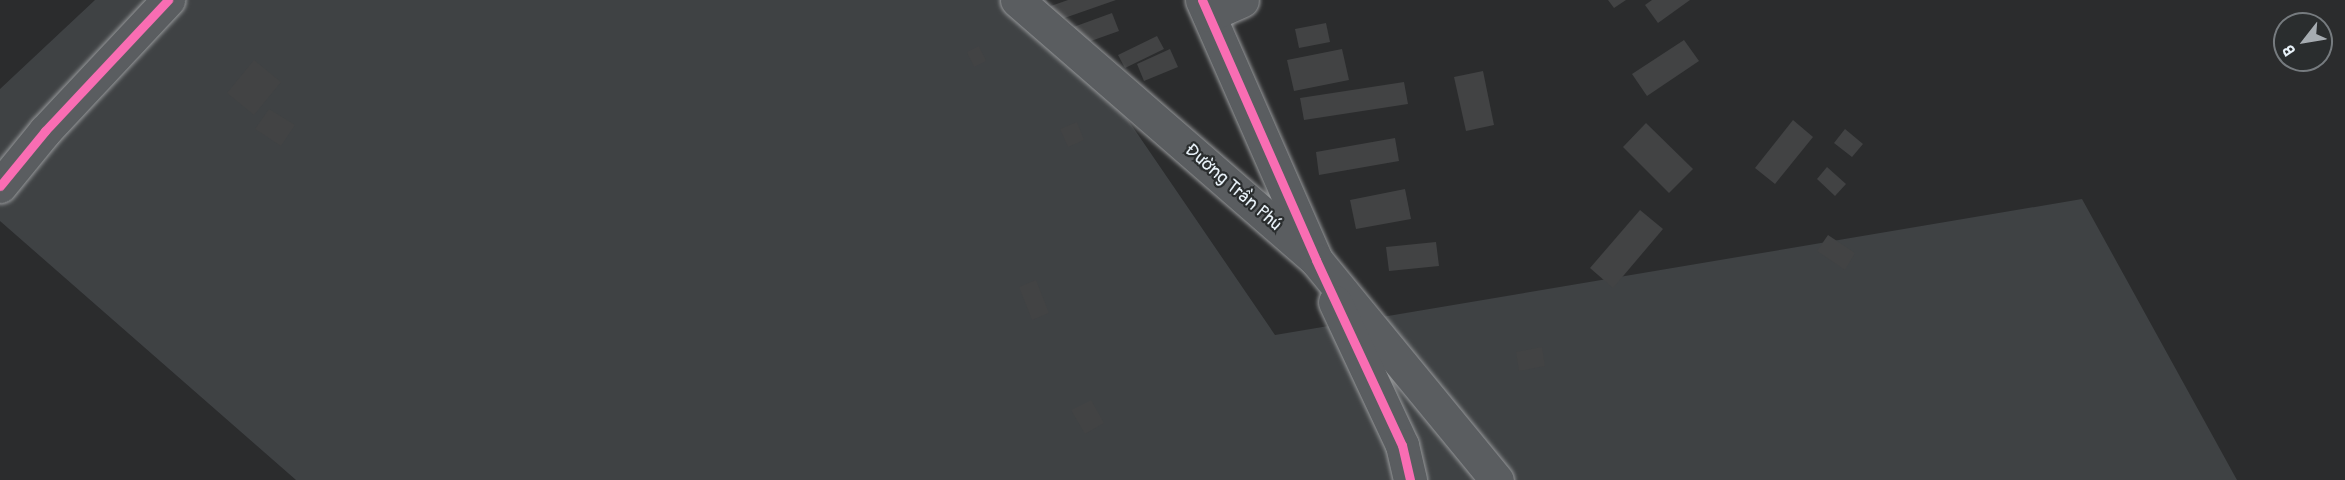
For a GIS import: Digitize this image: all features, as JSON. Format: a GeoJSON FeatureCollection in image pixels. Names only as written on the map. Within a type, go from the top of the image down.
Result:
{"type":"FeatureCollection","features":[{"type":"Feature","properties":{"kind":"street"},"geometry":{"type":"LineString","coordinates":[[0,186],[45,131],[168,0]]}},
{"type":"Feature","properties":{"kind":"street","name":"Đường Trần Phú"},"geometry":{"type":"LineString","coordinates":[[1017,0],[1316,260],[1497,480]]}},
{"type":"Feature","properties":{"kind":"street"},"geometry":{"type":"LineString","coordinates":[[1242,0],[1205,7],[1316,260],[1402,446],[1410,480]]}},
{"type":"Feature","properties":{"kind":"shaded area"},"geometry":{"type":"Polygon","coordinates":[[[95,0],[1046,0],[1275,335],[2082,199],[2237,480],[296,480],[0,221],[0,89],[95,0]]]}},
{"type":"Feature","properties":{"kind":"building"},"geometry":{"type":"Polygon","coordinates":[[[1068,0],[1116,0],[1053,22],[1048,7],[1068,0]]]}},
{"type":"Feature","properties":{"kind":"building"},"geometry":{"type":"Polygon","coordinates":[[[1608,0],[1626,0],[1614,8],[1608,0]]]}},
{"type":"Feature","properties":{"kind":"building"},"geometry":{"type":"Polygon","coordinates":[[[1652,0],[1690,0],[1658,23],[1645,5],[1652,0]]]}},
{"type":"Feature","properties":{"kind":"building"},"geometry":{"type":"Polygon","coordinates":[[[1112,13],[1119,31],[1074,47],[1068,29],[1112,13]]]}},
{"type":"Feature","properties":{"kind":"building"},"geometry":{"type":"Polygon","coordinates":[[[1326,23],[1330,42],[1299,48],[1295,29],[1326,23]]]}},
{"type":"Feature","properties":{"kind":"building"},"geometry":{"type":"Polygon","coordinates":[[[1157,36],[1164,49],[1125,68],[1118,55],[1157,36]]]}},
{"type":"Feature","properties":{"kind":"building"},"geometry":{"type":"Polygon","coordinates":[[[1684,40],[1699,61],[1647,96],[1632,74],[1684,40]]]}},
{"type":"Feature","properties":{"kind":"building"},"geometry":{"type":"Polygon","coordinates":[[[979,46],[986,61],[974,67],[967,52],[979,46]]]}},
{"type":"Feature","properties":{"kind":"building"},"geometry":{"type":"Polygon","coordinates":[[[1170,49],[1178,67],[1144,81],[1137,64],[1170,49]]]}},
{"type":"Feature","properties":{"kind":"building"},"geometry":{"type":"Polygon","coordinates":[[[1342,49],[1349,80],[1294,91],[1287,60],[1342,49]]]}},
{"type":"Feature","properties":{"kind":"building"},"geometry":{"type":"Polygon","coordinates":[[[254,60],[281,82],[254,115],[227,93],[254,60]]]}},
{"type":"Feature","properties":{"kind":"building"},"geometry":{"type":"Polygon","coordinates":[[[1483,71],[1494,125],[1466,131],[1454,77],[1483,71]]]}},
{"type":"Feature","properties":{"kind":"building"},"geometry":{"type":"Polygon","coordinates":[[[1404,82],[1408,104],[1304,120],[1300,98],[1404,82]]]}},
{"type":"Feature","properties":{"kind":"building"},"geometry":{"type":"Polygon","coordinates":[[[269,109],[295,125],[281,146],[255,129],[269,109]]]}},
{"type":"Feature","properties":{"kind":"building"},"geometry":{"type":"Polygon","coordinates":[[[1793,120],[1813,137],[1775,184],[1755,168],[1793,120]]]}},
{"type":"Feature","properties":{"kind":"building"},"geometry":{"type":"Polygon","coordinates":[[[1077,122],[1084,140],[1068,147],[1060,129],[1077,122]]]}},
{"type":"Feature","properties":{"kind":"building"},"geometry":{"type":"Polygon","coordinates":[[[1646,123],[1693,169],[1669,193],[1623,147],[1646,123]]]}},
{"type":"Feature","properties":{"kind":"building"},"geometry":{"type":"Polygon","coordinates":[[[1845,129],[1863,144],[1852,157],[1834,143],[1845,129]]]}},
{"type":"Feature","properties":{"kind":"building"},"geometry":{"type":"Polygon","coordinates":[[[1395,138],[1399,161],[1319,175],[1316,152],[1395,138]]]}},
{"type":"Feature","properties":{"kind":"building"},"geometry":{"type":"Polygon","coordinates":[[[1827,167],[1846,184],[1835,196],[1817,179],[1827,167]]]}},
{"type":"Feature","properties":{"kind":"building"},"geometry":{"type":"Polygon","coordinates":[[[1405,189],[1411,219],[1356,229],[1350,200],[1405,189]]]}},
{"type":"Feature","properties":{"kind":"building"},"geometry":{"type":"Polygon","coordinates":[[[1640,210],[1663,229],[1613,288],[1590,268],[1640,210]]]}},
{"type":"Feature","properties":{"kind":"building"},"geometry":{"type":"Polygon","coordinates":[[[1828,235],[1855,253],[1845,270],[1817,251],[1828,235]]]}},
{"type":"Feature","properties":{"kind":"building"},"geometry":{"type":"Polygon","coordinates":[[[1436,242],[1439,266],[1389,271],[1386,247],[1436,242]]]}},
{"type":"Feature","properties":{"kind":"building"},"geometry":{"type":"Polygon","coordinates":[[[1036,280],[1049,313],[1032,320],[1019,287],[1036,280]]]}},
{"type":"Feature","properties":{"kind":"building"},"geometry":{"type":"Polygon","coordinates":[[[1542,347],[1545,366],[1519,371],[1516,352],[1542,347]]]}},
{"type":"Feature","properties":{"kind":"building"},"geometry":{"type":"Polygon","coordinates":[[[1091,400],[1104,423],[1085,434],[1071,410],[1091,400]]]}},
{"type":"Feature","properties":{"kind":"cycle path"},"geometry":{"type":"LineString","coordinates":[[0,186],[45,131],[168,0]]}},
{"type":"Feature","properties":{"kind":"cycle path"},"geometry":{"type":"LineString","coordinates":[[1202,0],[1316,260],[1402,445],[1410,480]]}}]}
